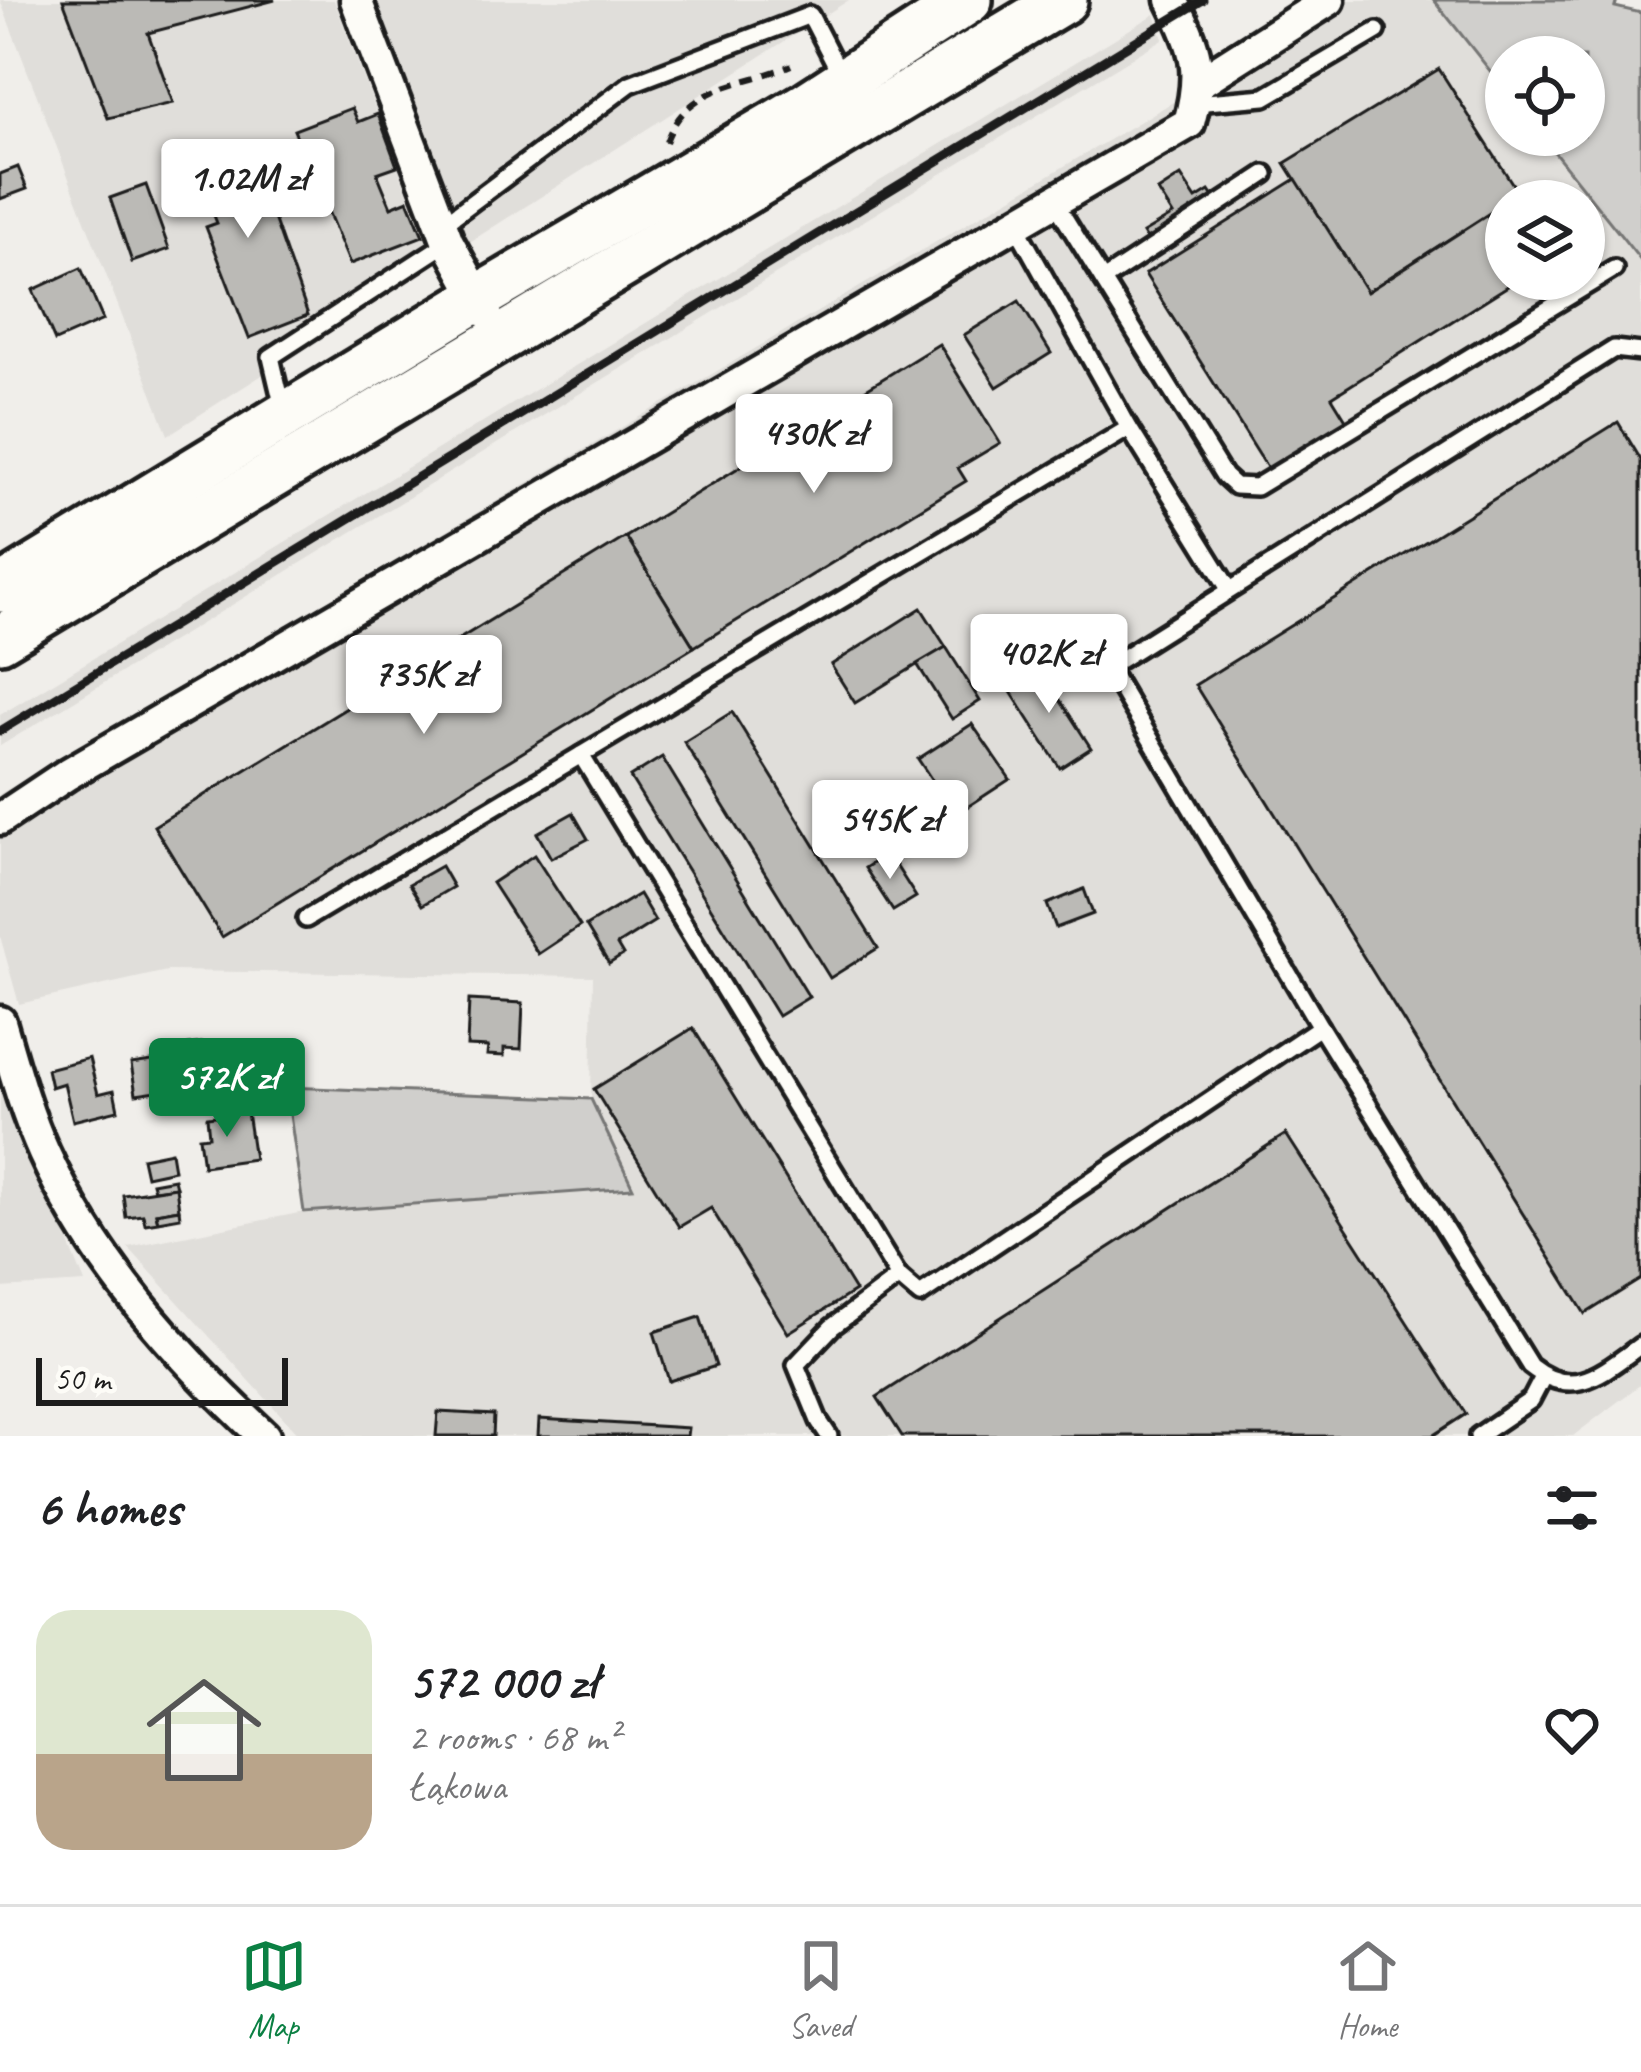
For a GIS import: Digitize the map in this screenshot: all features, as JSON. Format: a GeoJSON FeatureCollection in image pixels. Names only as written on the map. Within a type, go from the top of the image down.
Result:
{"type":"FeatureCollection","features":[{"type":"Feature","properties":{"kind":"main road"},"geometry":{"type":"LineString","coordinates":[[0,590],[478,298],[844,82],[969,0]]}},
{"type":"Feature","properties":{"kind":"main road"},"geometry":{"type":"LineString","coordinates":[[0,639],[1064,0]]}},
{"type":"Feature","properties":{"kind":"street"},"geometry":{"type":"LineString","coordinates":[[356,0],[445,234],[500,338]]}},
{"type":"Feature","properties":{"kind":"street"},"geometry":{"type":"LineString","coordinates":[[0,819],[66,775],[1189,123],[1197,92],[1189,37],[1172,0]]}},
{"type":"Feature","properties":{"kind":"street"},"geometry":{"type":"LineString","coordinates":[[1197,92],[1329,0]]}},
{"type":"Feature","properties":{"kind":"street"},"geometry":{"type":"LineString","coordinates":[[0,1022],[44,1151],[80,1222],[119,1281],[158,1327],[264,1436]]}},
{"type":"Feature","properties":{"kind":"lane"},"geometry":{"type":"LineString","coordinates":[[285,416],[271,357],[445,234],[630,84],[810,15],[844,82]]}},
{"type":"Feature","properties":{"kind":"lane"},"geometry":{"type":"LineString","coordinates":[[1197,92],[1265,98],[1377,31]]}},
{"type":"Feature","properties":{"kind":"lane"},"geometry":{"type":"LineString","coordinates":[[1103,280],[1265,174]]}},
{"type":"Feature","properties":{"kind":"lane"},"geometry":{"type":"LineString","coordinates":[[1054,201],[1224,476],[1235,486],[1256,487],[1614,269]]}},
{"type":"Feature","properties":{"kind":"lane"},"geometry":{"type":"LineString","coordinates":[[1015,224],[1129,428],[1229,589]]}},
{"type":"Feature","properties":{"kind":"lane"},"geometry":{"type":"LineString","coordinates":[[1641,352],[1614,349],[1108,668],[1321,1028],[1530,1366],[1544,1377],[1577,1383],[1594,1378],[1641,1346]]}},
{"type":"Feature","properties":{"kind":"lane"},"geometry":{"type":"LineString","coordinates":[[306,919],[1129,428]]}},
{"type":"Feature","properties":{"kind":"lane"},"geometry":{"type":"LineString","coordinates":[[580,755],[899,1277],[920,1295],[1321,1028]]}},
{"type":"Feature","properties":{"kind":"lane"},"geometry":{"type":"LineString","coordinates":[[829,1436],[796,1365],[832,1327],[899,1277]]}},
{"type":"Feature","properties":{"kind":"lane"},"geometry":{"type":"LineString","coordinates":[[1478,1436],[1532,1400],[1544,1377]]}},
{"type":"Feature","properties":{"kind":"path"},"geometry":{"type":"LineString","coordinates":[[666,142],[670,129],[700,98],[730,82],[772,74]]}},
{"type":"Feature","properties":{"kind":"shaded area"},"geometry":{"type":"Polygon","coordinates":[[[0,0],[334,0],[435,265],[168,435],[0,0]]]}},
{"type":"Feature","properties":{"kind":"shaded area"},"geometry":{"type":"Polygon","coordinates":[[[370,0],[849,0],[462,247],[370,0]]]}},
{"type":"Feature","properties":{"kind":"shaded area"},"geometry":{"type":"Polygon","coordinates":[[[1346,0],[1434,0],[1485,64],[1485,156],[1558,156],[1577,180],[1485,180],[1485,300],[1605,300],[1605,216],[1641,261],[1641,1384],[1573,1436],[300,1436],[128,1247],[304,1212],[633,1188],[591,1099],[593,976],[167,971],[19,1004],[0,936],[0,794],[1346,0]]]}},
{"type":"Feature","properties":{"kind":"shaded area"},"geometry":{"type":"Polygon","coordinates":[[[1434,0],[1617,0],[1615,7],[1641,13],[1641,261],[1605,216],[1605,180],[1577,180],[1558,156],[1605,156],[1605,36],[1485,36],[1485,64],[1434,0]]]}},
{"type":"Feature","properties":{"kind":"shaded area"},"geometry":{"type":"Polygon","coordinates":[[[1155,14],[1163,39],[0,746],[0,715],[1155,14]]]}},
{"type":"Feature","properties":{"kind":"shaded area"},"geometry":{"type":"Polygon","coordinates":[[[0,1072],[85,1283],[0,1288],[0,1072]]]}},
{"type":"Feature","properties":{"kind":"shaded area"},"geometry":{"type":"Polygon","coordinates":[[[286,1087],[591,1099],[633,1188],[304,1212],[286,1087]]]}},
{"type":"Feature","properties":{"kind":"building"},"geometry":{"type":"Polygon","coordinates":[[[63,0],[275,0],[148,33],[173,103],[108,118],[63,0]]]}},
{"type":"Feature","properties":{"kind":"building"},"geometry":{"type":"Polygon","coordinates":[[[1439,69],[1485,141],[1485,156],[1495,156],[1510,180],[1485,180],[1485,216],[1367,292],[1285,163],[1439,69]]]}},
{"type":"Feature","properties":{"kind":"building"},"geometry":{"type":"Polygon","coordinates":[[[352,108],[358,122],[378,114],[397,166],[377,173],[391,207],[408,200],[423,236],[350,264],[294,130],[352,108]]]}},
{"type":"Feature","properties":{"kind":"building"},"geometry":{"type":"Polygon","coordinates":[[[247,141],[308,315],[249,338],[206,227],[217,223],[207,198],[218,194],[214,184],[195,191],[185,164],[247,141]]]}},
{"type":"Feature","properties":{"kind":"building"},"geometry":{"type":"Polygon","coordinates":[[[18,167],[27,189],[0,199],[0,174],[18,167]]]}},
{"type":"Feature","properties":{"kind":"building"},"geometry":{"type":"Polygon","coordinates":[[[1181,176],[1196,199],[1209,191],[1221,209],[1154,251],[1143,233],[1173,215],[1158,191],[1181,176]]]}},
{"type":"Feature","properties":{"kind":"building"},"geometry":{"type":"Polygon","coordinates":[[[1296,179],[1367,292],[1485,216],[1486,300],[1332,397],[1348,423],[1270,472],[1145,274],[1296,179]]]}},
{"type":"Feature","properties":{"kind":"building"},"geometry":{"type":"Polygon","coordinates":[[[146,185],[169,249],[132,262],[110,198],[146,185]]]}},
{"type":"Feature","properties":{"kind":"building"},"geometry":{"type":"Polygon","coordinates":[[[81,268],[103,320],[55,341],[33,290],[81,268]]]}},
{"type":"Feature","properties":{"kind":"building"},"geometry":{"type":"Polygon","coordinates":[[[1019,301],[1051,353],[997,387],[964,335],[1019,301]]]}},
{"type":"Feature","properties":{"kind":"building"},"geometry":{"type":"Polygon","coordinates":[[[939,344],[1000,443],[958,468],[966,481],[694,647],[626,537],[939,344]]]}},
{"type":"Feature","properties":{"kind":"building"},"geometry":{"type":"Polygon","coordinates":[[[1618,422],[1641,460],[1641,1279],[1585,1314],[1195,685],[1618,422]]]}},
{"type":"Feature","properties":{"kind":"building"},"geometry":{"type":"Polygon","coordinates":[[[626,537],[694,647],[222,937],[154,826],[626,537]]]}},
{"type":"Feature","properties":{"kind":"building"},"geometry":{"type":"Polygon","coordinates":[[[921,608],[946,647],[855,703],[831,665],[921,608]]]}},
{"type":"Feature","properties":{"kind":"building"},"geometry":{"type":"Polygon","coordinates":[[[946,647],[980,701],[952,719],[917,664],[946,647]]]}},
{"type":"Feature","properties":{"kind":"building"},"geometry":{"type":"Polygon","coordinates":[[[1037,664],[1091,748],[1060,768],[1006,684],[1037,664]]]}},
{"type":"Feature","properties":{"kind":"building"},"geometry":{"type":"Polygon","coordinates":[[[732,712],[878,948],[830,978],[684,742],[732,712]]]}},
{"type":"Feature","properties":{"kind":"building"},"geometry":{"type":"Polygon","coordinates":[[[972,724],[1010,779],[955,815],[918,759],[972,724]]]}},
{"type":"Feature","properties":{"kind":"building"},"geometry":{"type":"Polygon","coordinates":[[[662,757],[809,997],[778,1016],[630,777],[662,757]]]}},
{"type":"Feature","properties":{"kind":"building"},"geometry":{"type":"Polygon","coordinates":[[[573,813],[588,839],[551,858],[537,833],[573,813]]]}},
{"type":"Feature","properties":{"kind":"building"},"geometry":{"type":"Polygon","coordinates":[[[888,853],[916,897],[893,911],[865,868],[888,853]]]}},
{"type":"Feature","properties":{"kind":"building"},"geometry":{"type":"Polygon","coordinates":[[[534,855],[580,926],[538,954],[492,883],[534,855]]]}},
{"type":"Feature","properties":{"kind":"building"},"geometry":{"type":"Polygon","coordinates":[[[441,866],[453,887],[422,905],[409,884],[441,866]]]}},
{"type":"Feature","properties":{"kind":"building"},"geometry":{"type":"Polygon","coordinates":[[[1084,889],[1093,914],[1056,928],[1047,904],[1084,889]]]}},
{"type":"Feature","properties":{"kind":"building"},"geometry":{"type":"Polygon","coordinates":[[[639,894],[655,921],[617,945],[623,955],[609,964],[586,926],[639,894]]]}},
{"type":"Feature","properties":{"kind":"building"},"geometry":{"type":"Polygon","coordinates":[[[469,1000],[523,1003],[521,1049],[504,1048],[504,1056],[487,1055],[488,1047],[467,1046],[469,1000]]]}},
{"type":"Feature","properties":{"kind":"building"},"geometry":{"type":"Polygon","coordinates":[[[693,1028],[855,1291],[788,1333],[711,1208],[679,1227],[594,1089],[693,1028]]]}},
{"type":"Feature","properties":{"kind":"building"},"geometry":{"type":"Polygon","coordinates":[[[201,1043],[202,1054],[227,1050],[231,1081],[171,1089],[166,1059],[191,1056],[189,1045],[201,1043]]]}},
{"type":"Feature","properties":{"kind":"building"},"geometry":{"type":"Polygon","coordinates":[[[89,1058],[98,1094],[114,1090],[118,1110],[73,1121],[64,1083],[51,1087],[47,1069],[89,1058]]]}},
{"type":"Feature","properties":{"kind":"building"},"geometry":{"type":"Polygon","coordinates":[[[166,1059],[171,1089],[136,1094],[131,1064],[166,1059]]]}},
{"type":"Feature","properties":{"kind":"building"},"geometry":{"type":"Polygon","coordinates":[[[247,1112],[254,1159],[203,1166],[199,1137],[209,1136],[207,1117],[247,1112]]]}},
{"type":"Feature","properties":{"kind":"building"},"geometry":{"type":"Polygon","coordinates":[[[1286,1134],[1466,1414],[1432,1436],[902,1436],[877,1397],[1286,1134]]]}},
{"type":"Feature","properties":{"kind":"building"},"geometry":{"type":"Polygon","coordinates":[[[171,1152],[174,1170],[146,1176],[142,1158],[171,1152]]]}},
{"type":"Feature","properties":{"kind":"building"},"geometry":{"type":"Polygon","coordinates":[[[174,1179],[176,1187],[154,1190],[152,1183],[174,1179]]]}},
{"type":"Feature","properties":{"kind":"building"},"geometry":{"type":"Polygon","coordinates":[[[176,1187],[179,1209],[156,1213],[158,1222],[145,1224],[143,1215],[126,1217],[123,1195],[176,1187]]]}},
{"type":"Feature","properties":{"kind":"building"},"geometry":{"type":"Polygon","coordinates":[[[179,1209],[180,1217],[158,1221],[156,1213],[179,1209]]]}},
{"type":"Feature","properties":{"kind":"building"},"geometry":{"type":"Polygon","coordinates":[[[700,1317],[716,1366],[669,1381],[654,1332],[700,1317]]]}},
{"type":"Feature","properties":{"kind":"building"},"geometry":{"type":"Polygon","coordinates":[[[438,1412],[494,1415],[493,1436],[436,1436],[438,1412]]]}},
{"type":"Feature","properties":{"kind":"building"},"geometry":{"type":"Polygon","coordinates":[[[539,1419],[688,1428],[687,1436],[538,1436],[539,1419]]]}},
{"type":"Feature","properties":{"kind":"railway"},"geometry":{"type":"LineString","coordinates":[[0,731],[1203,0]]}}]}
